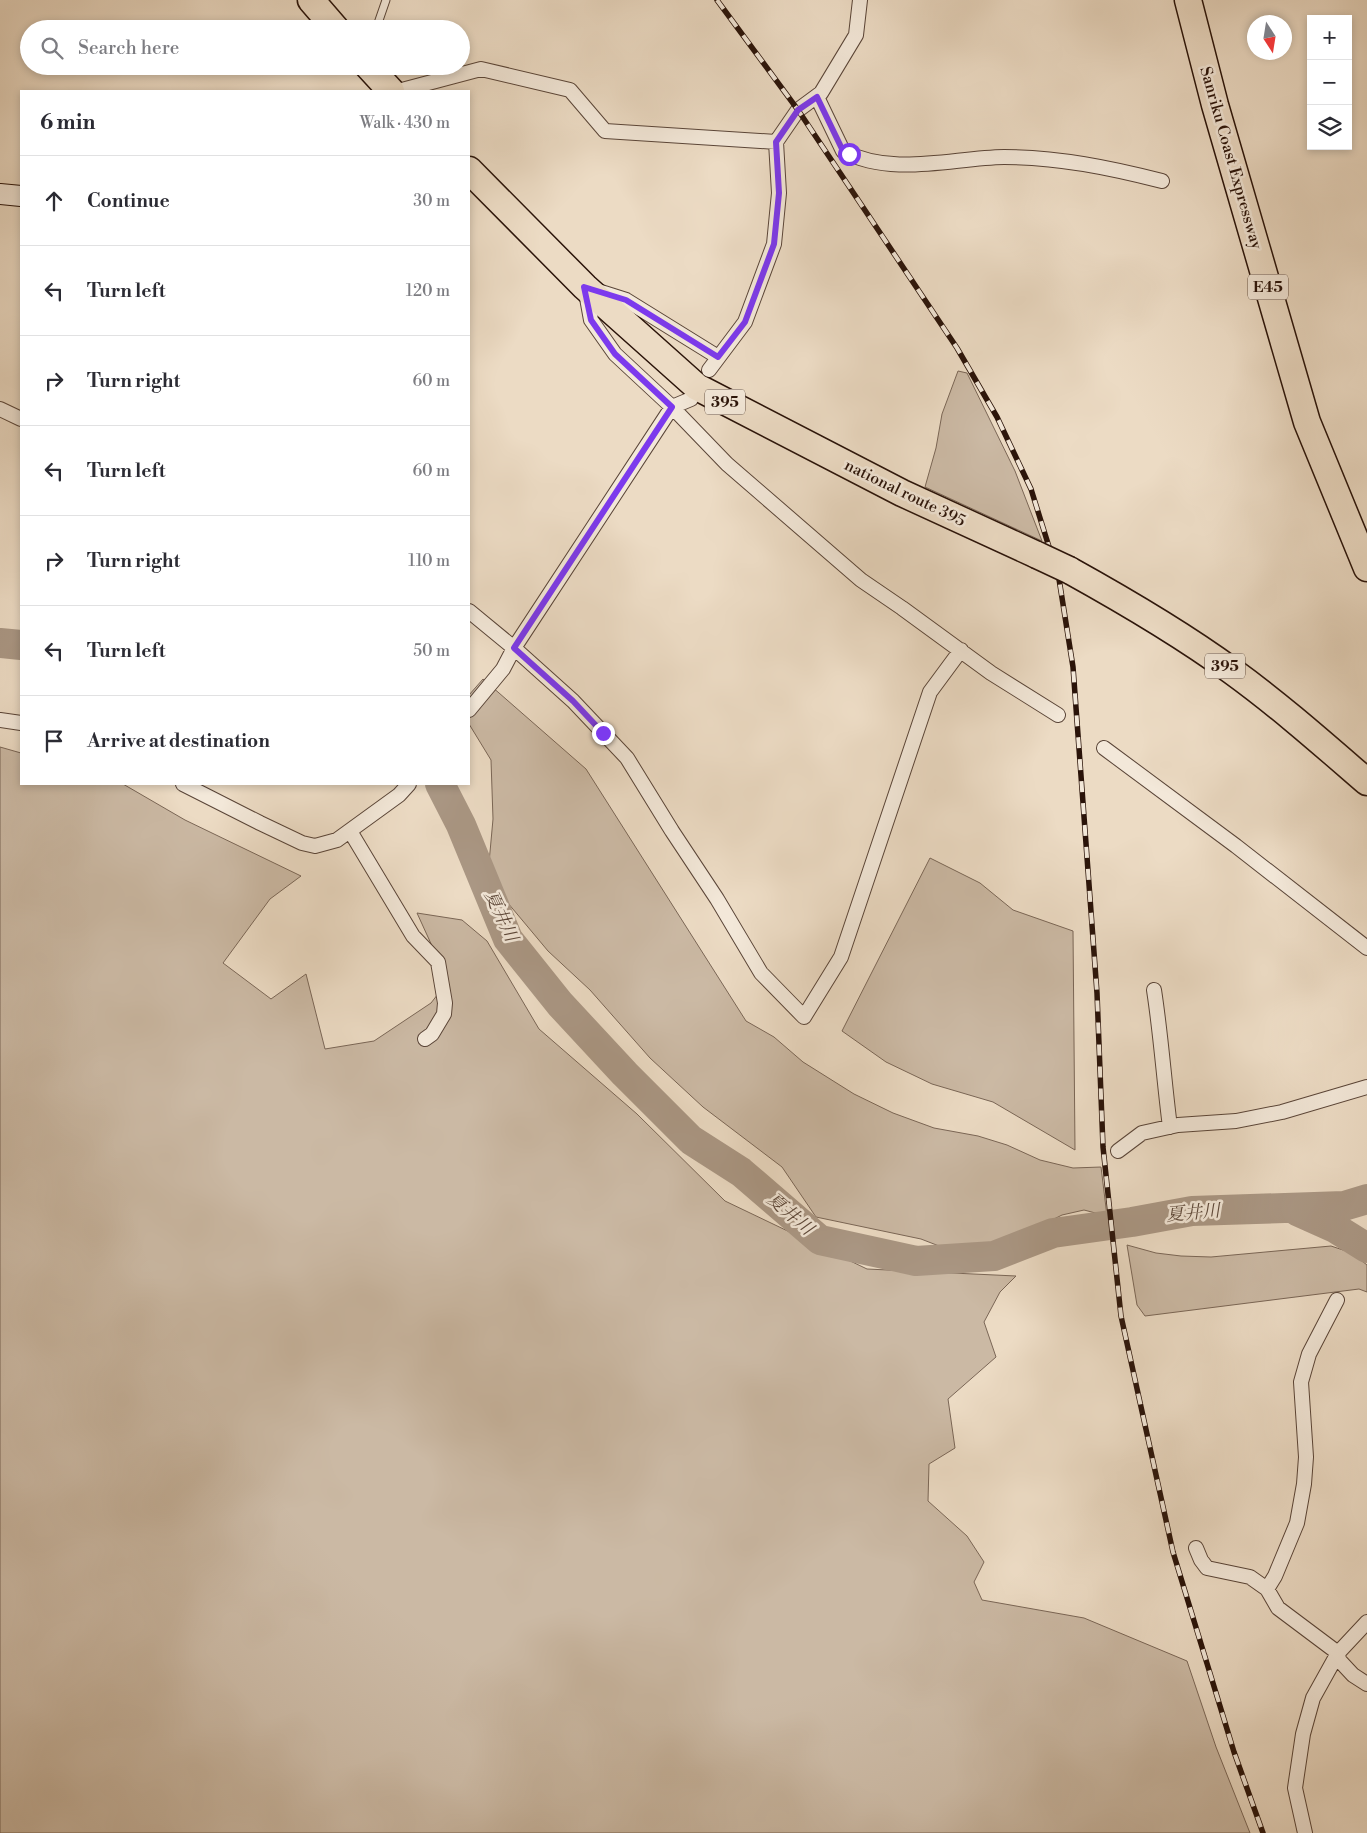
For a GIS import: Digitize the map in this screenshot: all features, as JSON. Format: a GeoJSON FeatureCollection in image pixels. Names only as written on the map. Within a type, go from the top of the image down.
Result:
{"type":"FeatureCollection","features":[{"type":"Feature","properties":{"kind":"highway"},"geometry":{"type":"LineString","coordinates":[[311,0],[328,20]]}},
{"type":"Feature","properties":{"kind":"highway","name":"Sanriku Coast Expressway"},"geometry":{"type":"LineString","coordinates":[[1188,0],[1215,105],[1307,422],[1367,568]]}},
{"type":"Feature","properties":{"kind":"highway"},"geometry":{"type":"LineString","coordinates":[[376,75],[390,90]]}},
{"type":"Feature","properties":{"kind":"highway","name":"national route 395"},"geometry":{"type":"LineString","coordinates":[[470,171],[584,287],[697,387],[902,493],[1069,570],[1151,616],[1232,671],[1367,782]]}},
{"type":"Feature","properties":{"kind":"street"},"geometry":{"type":"LineString","coordinates":[[709,370],[745,322],[774,244],[779,193],[776,142],[798,110],[821,93],[856,35],[860,0]]}},
{"type":"Feature","properties":{"kind":"street"},"geometry":{"type":"LineString","coordinates":[[470,72],[481,69],[570,90],[605,131],[776,142]]}},
{"type":"Feature","properties":{"kind":"street"},"geometry":{"type":"LineString","coordinates":[[402,90],[458,75]]}},
{"type":"Feature","properties":{"kind":"street"},"geometry":{"type":"LineString","coordinates":[[817,97],[843,151],[887,164],[937,164],[1003,157],[1054,159],[1125,171],[1162,181]]}},
{"type":"Feature","properties":{"kind":"street"},"geometry":{"type":"LineString","coordinates":[[0,194],[20,196]]}},
{"type":"Feature","properties":{"kind":"street"},"geometry":{"type":"LineString","coordinates":[[718,357],[626,300],[584,287],[591,320],[615,354],[672,407],[727,464],[861,580],[991,673],[1058,715]]}},
{"type":"Feature","properties":{"kind":"street"},"geometry":{"type":"LineString","coordinates":[[470,709],[503,669],[514,648],[672,407],[691,399]]}},
{"type":"Feature","properties":{"kind":"street"},"geometry":{"type":"LineString","coordinates":[[0,409],[20,419]]}},
{"type":"Feature","properties":{"kind":"street"},"geometry":{"type":"LineString","coordinates":[[470,612],[573,701],[628,758],[672,831],[717,898],[761,973],[804,1016],[841,957],[930,692],[961,650]]}},
{"type":"Feature","properties":{"kind":"street"},"geometry":{"type":"LineString","coordinates":[[0,720],[20,723]]}},
{"type":"Feature","properties":{"kind":"street"},"geometry":{"type":"LineString","coordinates":[[1104,748],[1236,846],[1367,948]]}},
{"type":"Feature","properties":{"kind":"street"},"geometry":{"type":"LineString","coordinates":[[185,785],[302,843],[315,846],[337,840],[399,795],[407,785]]}},
{"type":"Feature","properties":{"kind":"street"},"geometry":{"type":"LineString","coordinates":[[350,830],[413,936],[438,962],[445,1003],[444,1014],[432,1034],[425,1039]]}},
{"type":"Feature","properties":{"kind":"street"},"geometry":{"type":"LineString","coordinates":[[1154,990],[1170,1127]]}},
{"type":"Feature","properties":{"kind":"street"},"geometry":{"type":"LineString","coordinates":[[1118,1151],[1142,1133],[1170,1127],[1236,1121],[1282,1112],[1367,1087]]}},
{"type":"Feature","properties":{"kind":"street"},"geometry":{"type":"LineString","coordinates":[[1267,1589],[1281,1562],[1297,1523],[1304,1484],[1306,1457],[1301,1382],[1309,1354],[1337,1300]]}},
{"type":"Feature","properties":{"kind":"street"},"geometry":{"type":"LineString","coordinates":[[1196,1548],[1207,1568],[1250,1577],[1267,1589],[1278,1608],[1338,1652],[1339,1660],[1353,1675],[1367,1684]]}},
{"type":"Feature","properties":{"kind":"street"},"geometry":{"type":"LineString","coordinates":[[1305,1833],[1296,1788],[1303,1734],[1313,1698],[1338,1652],[1367,1622]]}},
{"type":"Feature","properties":{"kind":"lane"},"geometry":{"type":"LineString","coordinates":[[379,20],[386,0]]}},
{"type":"Feature","properties":{"kind":"shaded area"},"geometry":{"type":"Polygon","coordinates":[[[958,371],[967,373],[1015,471],[1042,541],[925,487],[936,448],[942,414],[958,371]]]}},
{"type":"Feature","properties":{"kind":"shaded area"},"geometry":{"type":"Polygon","coordinates":[[[483,679],[586,769],[746,1021],[774,1037],[803,1062],[854,1094],[893,1113],[934,1128],[978,1136],[1007,1145],[1040,1160],[1073,1168],[1101,1167],[1107,1216],[1084,1210],[1062,1215],[1002,1245],[975,1250],[952,1251],[921,1239],[816,1217],[782,1167],[703,1107],[650,1058],[590,990],[548,951],[492,884],[489,863],[493,819],[491,760],[470,726],[470,694],[483,679]]]}},
{"type":"Feature","properties":{"kind":"shaded area"},"geometry":{"type":"Polygon","coordinates":[[[0,747],[20,753],[20,785],[125,785],[185,820],[301,876],[270,899],[223,963],[271,999],[306,974],[325,1049],[374,1041],[431,1003],[448,981],[417,913],[462,920],[487,941],[539,1029],[637,1114],[725,1201],[867,1269],[1016,1276],[1000,1292],[984,1322],[996,1357],[948,1399],[955,1448],[929,1464],[928,1501],[967,1536],[984,1562],[974,1582],[982,1600],[1084,1618],[1187,1661],[1216,1747],[1250,1833],[0,1833],[0,747]]]}},
{"type":"Feature","properties":{"kind":"shaded area"},"geometry":{"type":"Polygon","coordinates":[[[930,858],[980,883],[1013,910],[1073,931],[1075,1150],[993,1102],[932,1084],[886,1062],[842,1031],[930,858]]]}},
{"type":"Feature","properties":{"kind":"shaded area"},"geometry":{"type":"Polygon","coordinates":[[[1127,1245],[1156,1253],[1211,1257],[1331,1246],[1352,1253],[1367,1265],[1367,1292],[1359,1289],[1145,1316],[1137,1305],[1127,1245]]]}},
{"type":"Feature","properties":{"kind":"waterway","name":"夏井川"},"geometry":{"type":"LineString","coordinates":[[0,643],[20,645]]}},
{"type":"Feature","properties":{"kind":"waterway","name":"夏井川"},"geometry":{"type":"LineString","coordinates":[[441,785],[461,825],[508,939],[560,1004],[625,1074],[691,1140],[741,1172],[820,1240],[916,1261],[994,1256],[1053,1233],[1192,1211],[1344,1206],[1367,1199]]}},
{"type":"Feature","properties":{"kind":"waterway"},"geometry":{"type":"LineString","coordinates":[[1297,1211],[1335,1228],[1367,1248]]}},
{"type":"Feature","properties":{"kind":"railway"},"geometry":{"type":"LineString","coordinates":[[717,0],[798,110],[957,348],[997,417],[1031,489],[1059,579],[1073,667],[1097,993],[1103,1147],[1121,1316],[1173,1552],[1234,1752],[1263,1833]]}},
{"type":"Feature","properties":{"kind":"route"},"geometry":{"type":"LineString","coordinates":[[603,733],[573,701],[514,648],[672,407],[615,354],[591,320],[584,287],[626,300],[718,357],[745,322],[774,244],[779,193],[776,142],[798,110],[817,97],[830,122],[836,139],[843,151],[849,154]]}}]}
